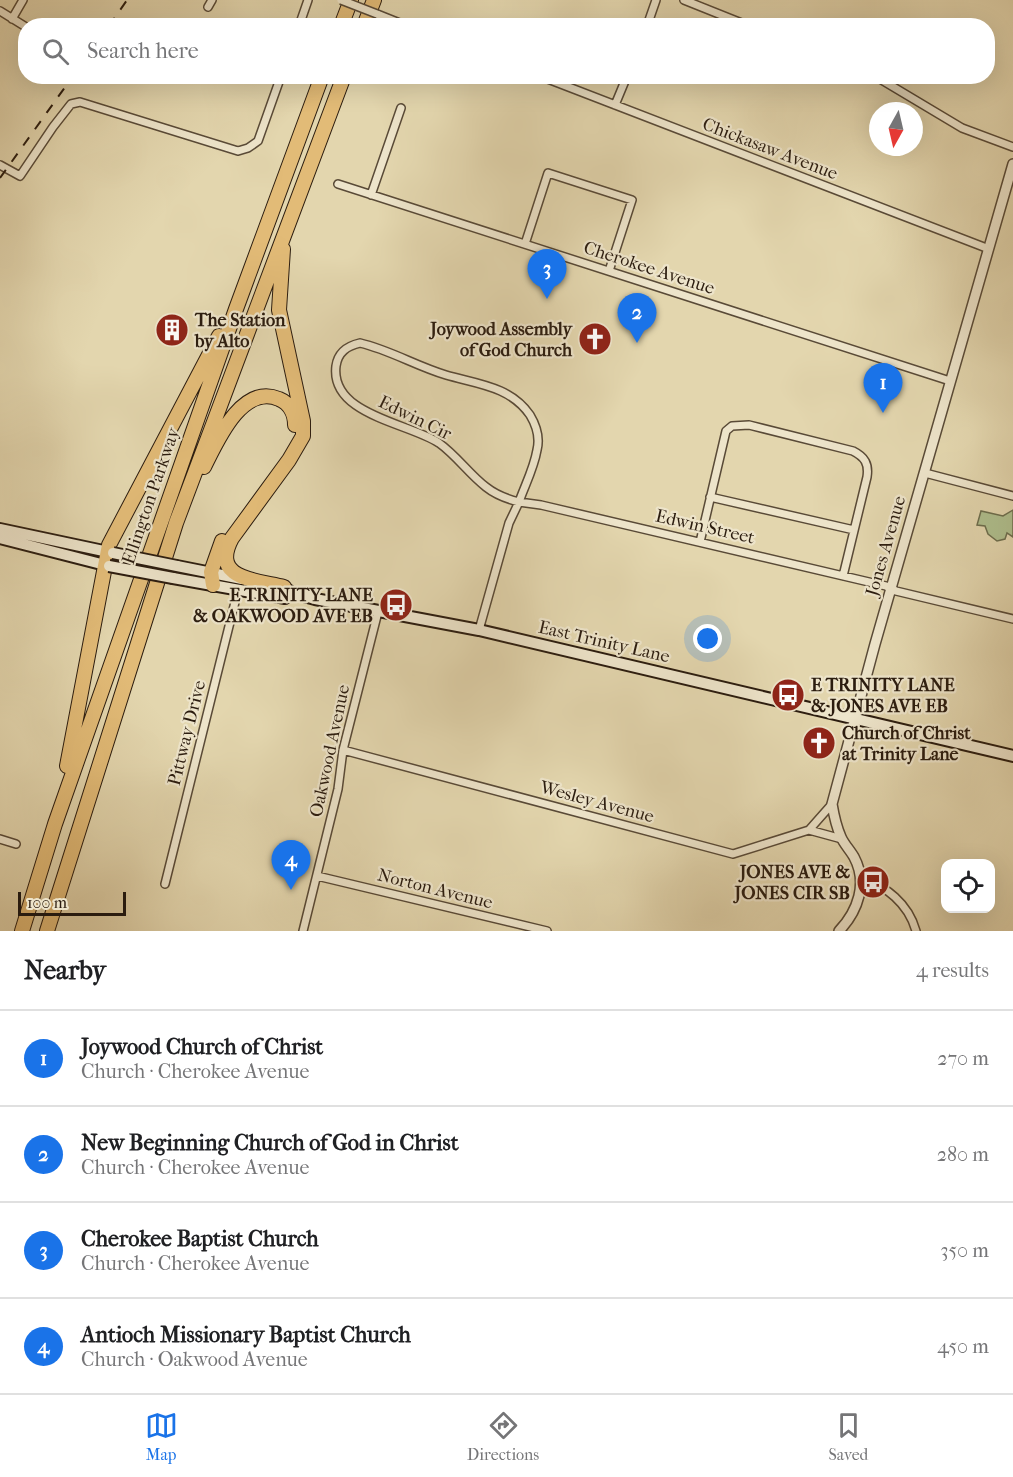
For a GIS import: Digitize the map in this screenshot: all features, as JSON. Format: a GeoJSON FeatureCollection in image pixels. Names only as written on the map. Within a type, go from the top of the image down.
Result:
{"type":"FeatureCollection","features":[{"type":"Feature","properties":{"kind":"highway"},"geometry":{"type":"LineString","coordinates":[[344,18],[351,0]]}},
{"type":"Feature","properties":{"kind":"highway"},"geometry":{"type":"LineString","coordinates":[[367,18],[374,0]]}},
{"type":"Feature","properties":{"kind":"highway","name":"Ellington Parkway"},"geometry":{"type":"LineString","coordinates":[[22,931],[55,824],[236,309],[319,84]]}},
{"type":"Feature","properties":{"kind":"highway","name":"Ellington Parkway"},"geometry":{"type":"LineString","coordinates":[[47,931],[176,523],[341,84]]}},
{"type":"Feature","properties":{"kind":"highway"},"geometry":{"type":"LineString","coordinates":[[215,577],[225,559],[227,547],[232,538],[289,460],[303,436],[303,421],[279,310],[285,231]]}},
{"type":"Feature","properties":{"kind":"highway"},"geometry":{"type":"LineString","coordinates":[[55,824],[109,559],[120,523],[214,344],[236,309]]}},
{"type":"Feature","properties":{"kind":"highway"},"geometry":{"type":"LineString","coordinates":[[176,523],[232,418],[246,401],[272,396],[284,401],[291,408],[295,420],[295,436],[285,454],[225,534],[215,577]]}},
{"type":"Feature","properties":{"kind":"highway"},"geometry":{"type":"LineString","coordinates":[[225,559],[232,572],[240,576],[288,590]]}},
{"type":"Feature","properties":{"kind":"main road","name":"East Trinity Lane"},"geometry":{"type":"LineString","coordinates":[[0,529],[173,578],[215,577],[238,590],[285,598],[288,590]]}},
{"type":"Feature","properties":{"kind":"main road","name":"East Trinity Lane"},"geometry":{"type":"LineString","coordinates":[[0,538],[109,559],[177,566],[215,577],[288,590],[378,612],[479,630],[1013,756]]}},
{"type":"Feature","properties":{"kind":"street"},"geometry":{"type":"LineString","coordinates":[[12,19],[23,0]]}},
{"type":"Feature","properties":{"kind":"street"},"geometry":{"type":"LineString","coordinates":[[302,18],[308,0]]}},
{"type":"Feature","properties":{"kind":"street"},"geometry":{"type":"LineString","coordinates":[[341,0],[387,18]]}},
{"type":"Feature","properties":{"kind":"street"},"geometry":{"type":"LineString","coordinates":[[649,18],[657,0]]}},
{"type":"Feature","properties":{"kind":"street"},"geometry":{"type":"LineString","coordinates":[[684,0],[729,18]]}},
{"type":"Feature","properties":{"kind":"street"},"geometry":{"type":"LineString","coordinates":[[0,11],[18,22]]}},
{"type":"Feature","properties":{"kind":"street"},"geometry":{"type":"LineString","coordinates":[[3,168],[20,176],[53,127],[71,105],[80,102],[132,116],[238,151],[248,148],[258,141],[278,84]]}},
{"type":"Feature","properties":{"kind":"street","name":"Chickasaw Avenue"},"geometry":{"type":"LineString","coordinates":[[561,84],[989,249]]}},
{"type":"Feature","properties":{"kind":"street"},"geometry":{"type":"LineString","coordinates":[[615,105],[624,84]]}},
{"type":"Feature","properties":{"kind":"street"},"geometry":{"type":"LineString","coordinates":[[888,84],[962,128],[1013,147]]}},
{"type":"Feature","properties":{"kind":"street"},"geometry":{"type":"LineString","coordinates":[[371,195],[402,108]]}},
{"type":"Feature","properties":{"kind":"street","name":"Jones Avenue"},"geometry":{"type":"LineString","coordinates":[[861,875],[835,822],[832,804],[891,588],[1013,164]]}},
{"type":"Feature","properties":{"kind":"street"},"geometry":{"type":"LineString","coordinates":[[525,244],[548,173],[632,200],[609,271]]}},
{"type":"Feature","properties":{"kind":"street","name":"Cherokee Avenue"},"geometry":{"type":"LineString","coordinates":[[338,184],[950,381]]}},
{"type":"Feature","properties":{"kind":"street","name":"Edwin Cir"},"geometry":{"type":"LineString","coordinates":[[360,343],[370,345],[445,374],[489,385],[510,394],[526,409],[534,422],[538,436],[535,458],[519,502],[502,497],[486,487],[455,455],[437,442],[418,432],[370,415],[348,399],[339,387],[335,374],[340,354],[349,346],[360,343]]}},
{"type":"Feature","properties":{"kind":"street"},"geometry":{"type":"LineString","coordinates":[[700,542],[726,431],[732,426],[749,425],[862,455],[866,461],[868,470],[843,576]]}},
{"type":"Feature","properties":{"kind":"street"},"geometry":{"type":"LineString","coordinates":[[925,473],[1013,496]]}},
{"type":"Feature","properties":{"kind":"street"},"geometry":{"type":"LineString","coordinates":[[710,498],[854,530]]}},
{"type":"Feature","properties":{"kind":"street"},"geometry":{"type":"LineString","coordinates":[[479,630],[509,523],[519,502]]}},
{"type":"Feature","properties":{"kind":"street","name":"Edwin Street"},"geometry":{"type":"LineString","coordinates":[[519,502],[538,504],[700,542],[1013,619]]}},
{"type":"Feature","properties":{"kind":"street","name":"Pittway Drive"},"geometry":{"type":"LineString","coordinates":[[165,884],[238,590]]}},
{"type":"Feature","properties":{"kind":"street","name":"Oakwood Avenue"},"geometry":{"type":"LineString","coordinates":[[303,931],[338,789],[343,750],[378,612]]}},
{"type":"Feature","properties":{"kind":"street","name":"Wesley Avenue"},"geometry":{"type":"LineString","coordinates":[[343,750],[733,854],[809,830]]}},
{"type":"Feature","properties":{"kind":"street"},"geometry":{"type":"LineString","coordinates":[[832,804],[809,830],[842,839]]}},
{"type":"Feature","properties":{"kind":"street"},"geometry":{"type":"LineString","coordinates":[[0,839],[16,844]]}},
{"type":"Feature","properties":{"kind":"street"},"geometry":{"type":"LineString","coordinates":[[840,931],[858,902],[861,875],[887,889],[901,902],[913,920],[916,931]]}},
{"type":"Feature","properties":{"kind":"street","name":"Norton Avenue"},"geometry":{"type":"LineString","coordinates":[[317,876],[547,931]]}},
{"type":"Feature","properties":{"kind":"green space"},"geometry":{"type":"Polygon","coordinates":[[[1013,510],[1013,537],[1007,533],[1005,539],[997,541],[988,534],[985,526],[977,525],[981,511],[1003,516],[1013,510]]]}},
{"type":"Feature","properties":{"kind":"railway"},"geometry":{"type":"LineString","coordinates":[[115,18],[127,0]]}},
{"type":"Feature","properties":{"kind":"railway"},"geometry":{"type":"LineString","coordinates":[[0,178],[67,84]]}},
{"type":"Feature","properties":{"kind":"place","name":"Cherokee Baptist Church"},"geometry":{"type":"Point","coordinates":[547,299]}},
{"type":"Feature","properties":{"kind":"place","name":"The Station by Alto"},"geometry":{"type":"Point","coordinates":[172,330]}},
{"type":"Feature","properties":{"kind":"place","name":"Joywood Assembly of God Church"},"geometry":{"type":"Point","coordinates":[595,339]}},
{"type":"Feature","properties":{"kind":"place","name":"New Beginning Church of God in Christ"},"geometry":{"type":"Point","coordinates":[637,343]}},
{"type":"Feature","properties":{"kind":"place","name":"Joywood Church of Christ"},"geometry":{"type":"Point","coordinates":[883,413]}},
{"type":"Feature","properties":{"kind":"place","name":"E TRINITY LANE & OAKWOOD AVE EB"},"geometry":{"type":"Point","coordinates":[396,605]}},
{"type":"Feature","properties":{"kind":"place","name":"E TRINITY LANE & JONES AVE EB"},"geometry":{"type":"Point","coordinates":[788,695]}},
{"type":"Feature","properties":{"kind":"place","name":"Church of Christ at Trinity Lane"},"geometry":{"type":"Point","coordinates":[819,743]}},
{"type":"Feature","properties":{"kind":"place","name":"JONES AVE & JONES CIR SB"},"geometry":{"type":"Point","coordinates":[873,882]}},
{"type":"Feature","properties":{"kind":"place","name":"Antioch Missionary Baptist Church"},"geometry":{"type":"Point","coordinates":[291,890]}}]}
